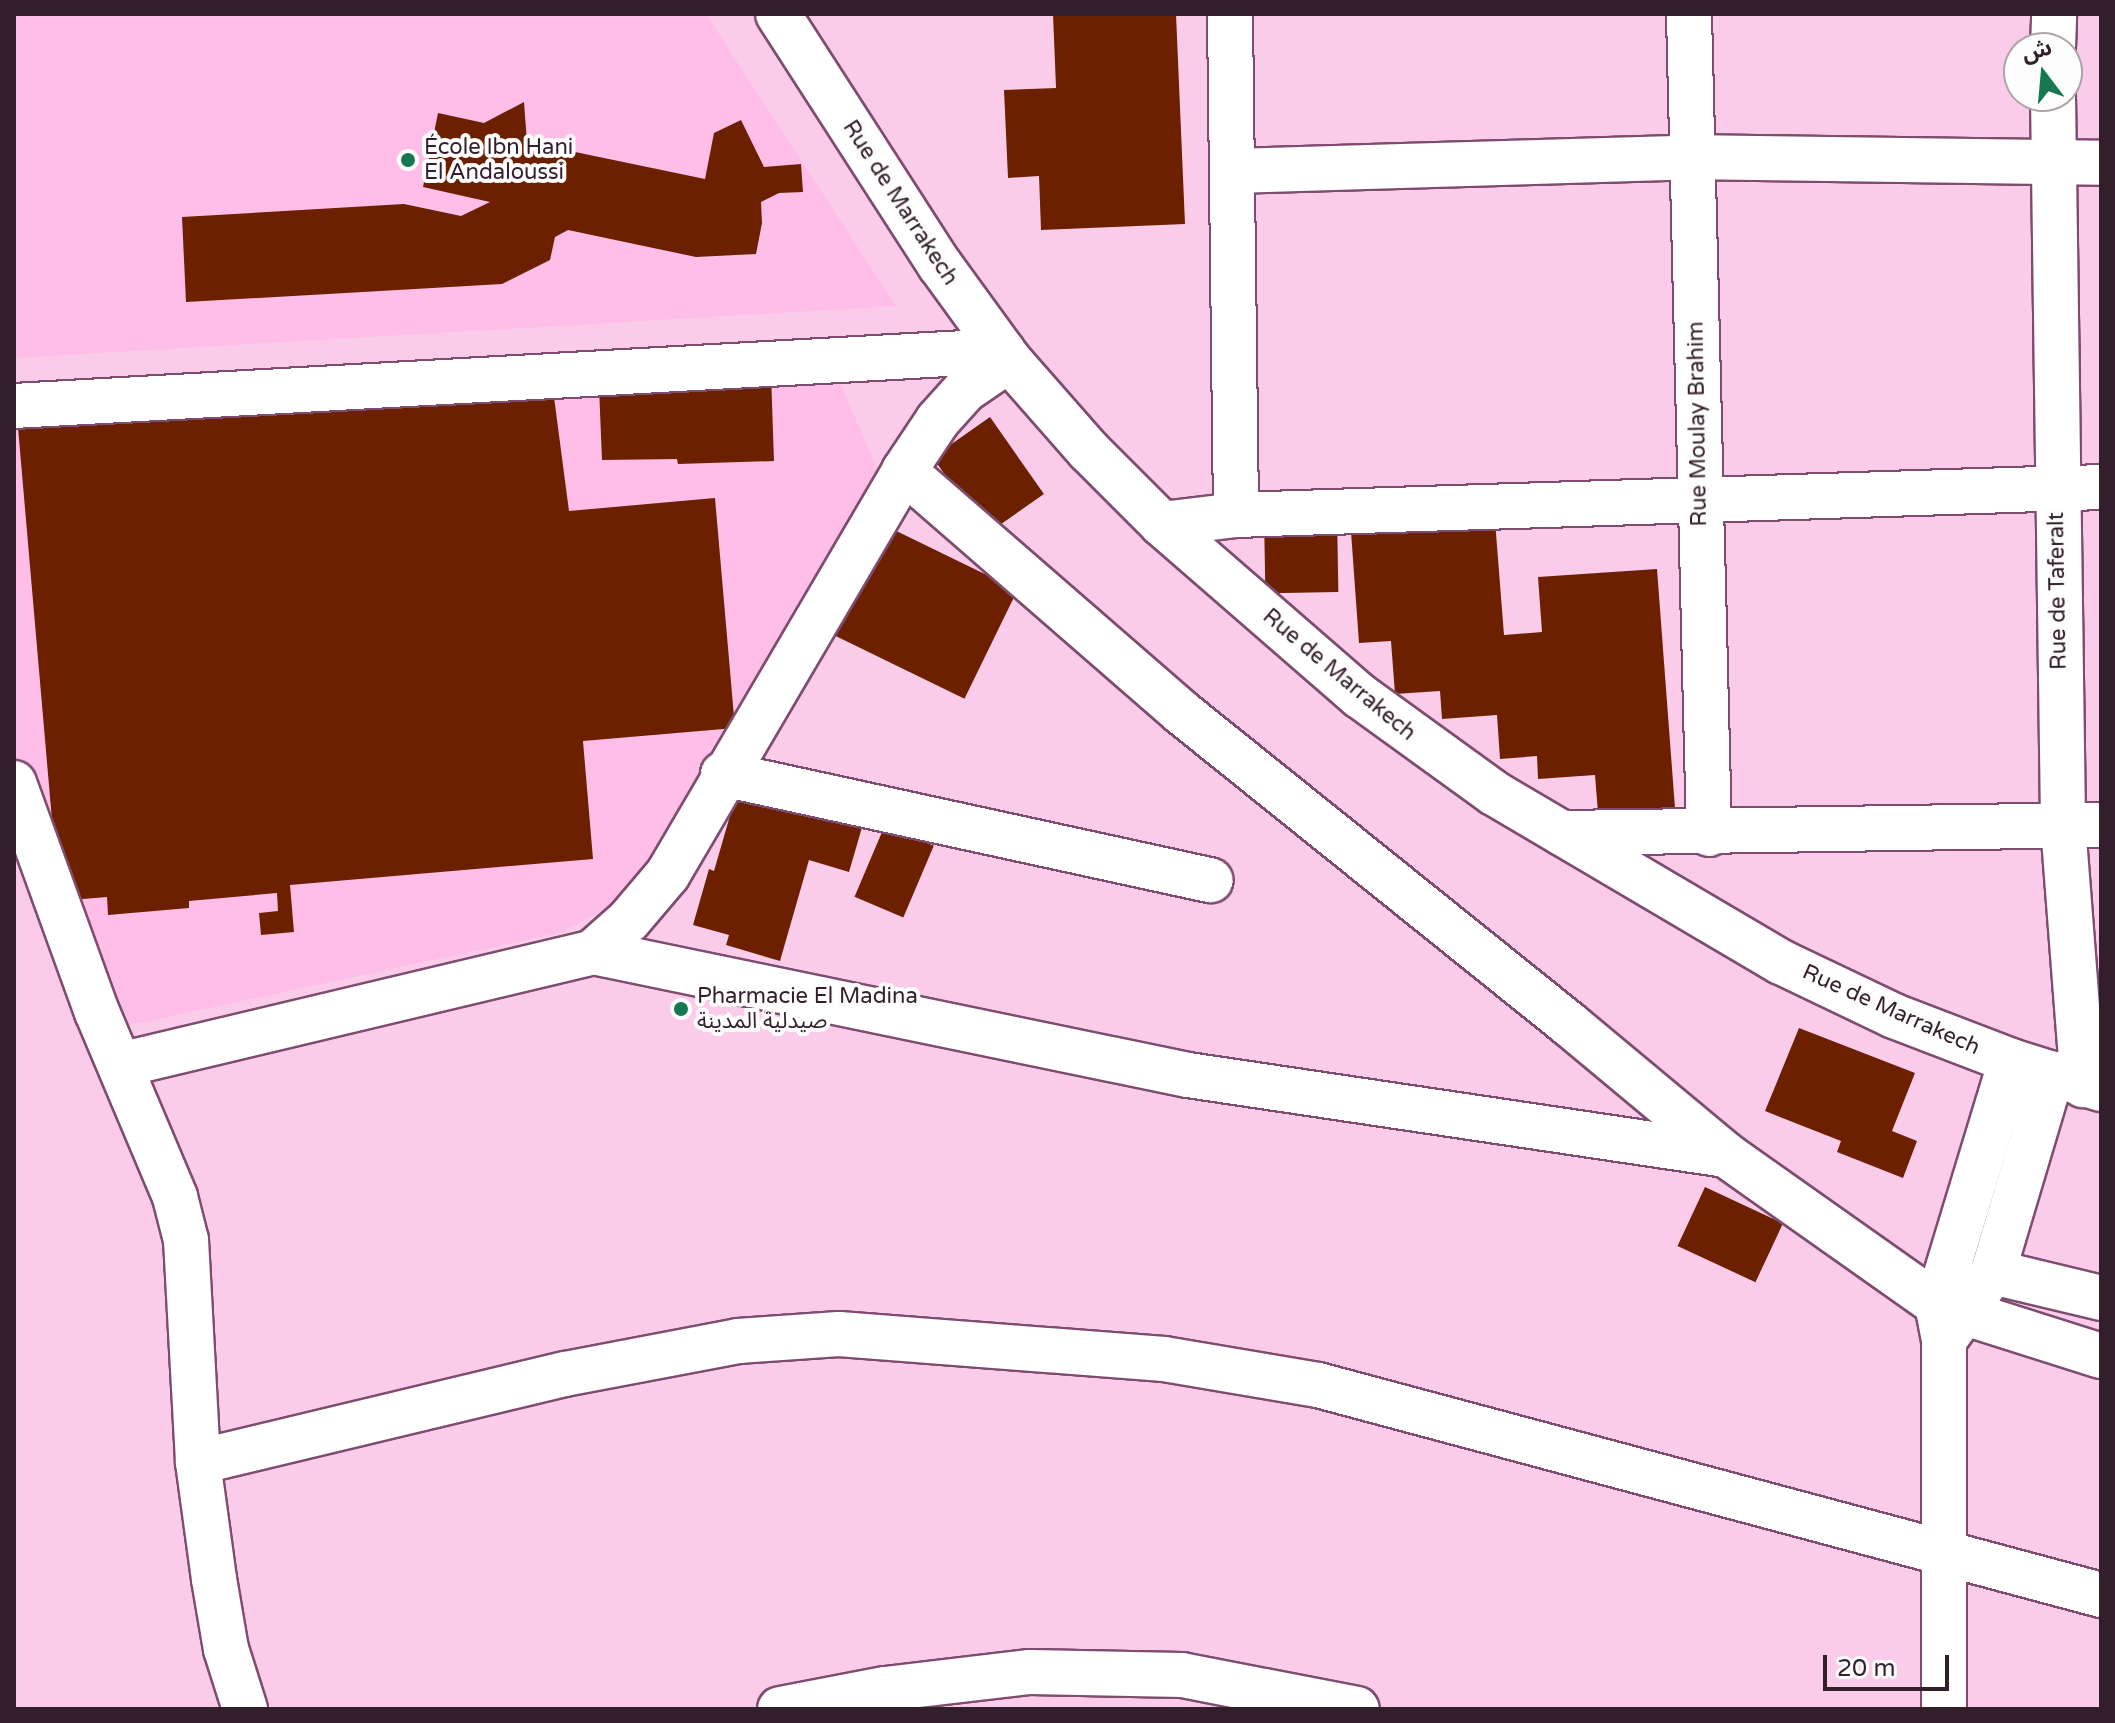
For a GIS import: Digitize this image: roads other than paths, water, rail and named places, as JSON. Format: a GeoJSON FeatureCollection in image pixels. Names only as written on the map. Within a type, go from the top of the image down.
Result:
{"type":"FeatureCollection","features":[{"type":"Feature","properties":{"kind":"street","name":"Rue de Marrakech"},"geometry":{"type":"LineString","coordinates":[[778,14],[940,265],[1006,355],[1088,450],[1162,524],[1360,696],[1494,793],[1781,962],[1894,1016],[2011,1061],[2079,1083]]}},
{"type":"Feature","properties":{"kind":"street"},"geometry":{"type":"LineString","coordinates":[[1230,14],[1236,515]]}},
{"type":"Feature","properties":{"kind":"street","name":"Rue Moulay Brahim"},"geometry":{"type":"LineString","coordinates":[[1689,14],[1709,834]]}},
{"type":"Feature","properties":{"kind":"street","name":"Rue de Taferalt"},"geometry":{"type":"LineString","coordinates":[[2053,112],[2056,486],[2082,825],[2079,1083]]}},
{"type":"Feature","properties":{"kind":"street"},"geometry":{"type":"LineString","coordinates":[[1233,171],[1692,157],[2101,163]]}},
{"type":"Feature","properties":{"kind":"street"},"geometry":{"type":"LineString","coordinates":[[14,406],[1006,355]]}},
{"type":"Feature","properties":{"kind":"street"},"geometry":{"type":"LineString","coordinates":[[593,952],[629,920],[668,874],[723,774],[904,471],[938,420],[965,390],[1006,355]]}},
{"type":"Feature","properties":{"kind":"street"},"geometry":{"type":"LineString","coordinates":[[904,471],[1181,712],[1569,1024],[1726,1155],[1949,1319],[2101,1356]]}},
{"type":"Feature","properties":{"kind":"street"},"geometry":{"type":"LineString","coordinates":[[1162,524],[1236,515],[2056,486],[2101,487]]}},
{"type":"Feature","properties":{"kind":"street"},"geometry":{"type":"LineString","coordinates":[[723,774],[1211,880]]}},
{"type":"Feature","properties":{"kind":"street"},"geometry":{"type":"LineString","coordinates":[[14,783],[120,1065],[160,1155],[186,1240],[198,1462],[226,1649],[245,1709]]}},
{"type":"Feature","properties":{"kind":"street"},"geometry":{"type":"LineString","coordinates":[[1562,833],[1709,834],[2082,825]]}},
{"type":"Feature","properties":{"kind":"street"},"geometry":{"type":"LineString","coordinates":[[120,1065],[593,952],[1188,1075],[1726,1155]]}},
{"type":"Feature","properties":{"kind":"street"},"geometry":{"type":"LineString","coordinates":[[1944,1709],[1942,1551],[1949,1319],[2011,1061]]}},
{"type":"Feature","properties":{"kind":"street"},"geometry":{"type":"LineString","coordinates":[[1949,1319],[1993,1272],[2079,1083]]}},
{"type":"Feature","properties":{"kind":"street"},"geometry":{"type":"LineString","coordinates":[[1993,1272],[2101,1298]]}},
{"type":"Feature","properties":{"kind":"street"},"geometry":{"type":"LineString","coordinates":[[198,1462],[565,1374],[738,1341],[839,1334],[1164,1359],[1318,1385],[2101,1595]]}},
{"type":"Feature","properties":{"kind":"street"},"geometry":{"type":"LineString","coordinates":[[780,1709],[885,1689],[1030,1672],[1182,1675],[1357,1709]]}},
{"type":"Feature","properties":{"kind":"place","name":"École Ibn Hani El Andaloussi"},"geometry":{"type":"Point","coordinates":[408,160]}},
{"type":"Feature","properties":{"kind":"place","name":"Pharmacie El Madina صيدلية المدينة"},"geometry":{"type":"Point","coordinates":[681,1009]}}]}
